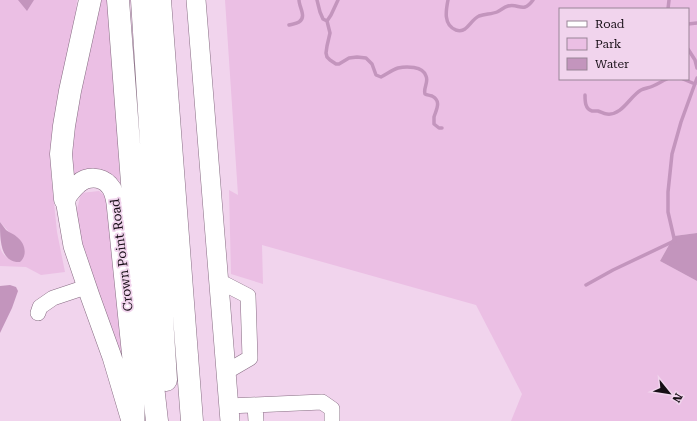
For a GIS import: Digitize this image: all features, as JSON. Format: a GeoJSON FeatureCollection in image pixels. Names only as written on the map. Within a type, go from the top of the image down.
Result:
{"type":"FeatureCollection","features":[{"type":"Feature","properties":{"kind":"highway"},"geometry":{"type":"LineString","coordinates":[[66,199],[61,154],[64,126],[90,0]]}},
{"type":"Feature","properties":{"kind":"highway"},"geometry":{"type":"LineString","coordinates":[[118,0],[136,235],[156,421]]}},
{"type":"Feature","properties":{"kind":"highway"},"geometry":{"type":"LineString","coordinates":[[142,0],[169,421]]}},
{"type":"Feature","properties":{"kind":"highway"},"geometry":{"type":"LineString","coordinates":[[160,0],[192,421]]}},
{"type":"Feature","properties":{"kind":"main road"},"geometry":{"type":"LineString","coordinates":[[196,0],[230,414]]}},
{"type":"Feature","properties":{"kind":"main road","name":"Crown Point Road"},"geometry":{"type":"LineString","coordinates":[[66,199],[78,184],[89,178],[103,180],[110,186],[114,193],[124,271],[135,388],[135,421]]}},
{"type":"Feature","properties":{"kind":"main road"},"geometry":{"type":"LineString","coordinates":[[66,199],[73,246],[86,287],[112,357],[132,421]]}},
{"type":"Feature","properties":{"kind":"lane"},"geometry":{"type":"LineString","coordinates":[[219,281],[248,296],[250,358],[226,372]]}},
{"type":"Feature","properties":{"kind":"lane"},"geometry":{"type":"LineString","coordinates":[[38,313],[40,307],[53,298],[86,287]]}},
{"type":"Feature","properties":{"kind":"lane"},"geometry":{"type":"LineString","coordinates":[[230,414],[255,405],[322,402],[332,409],[332,421]]}},
{"type":"Feature","properties":{"kind":"lane"},"geometry":{"type":"LineString","coordinates":[[255,405],[256,421]]}},
{"type":"Feature","properties":{"kind":"green space"},"geometry":{"type":"Polygon","coordinates":[[[0,0],[77,0],[74,30],[69,52],[51,174],[57,232],[65,272],[41,275],[26,267],[0,266],[0,247],[7,258],[20,262],[9,232],[0,222],[0,0]]]}},
{"type":"Feature","properties":{"kind":"green space"},"geometry":{"type":"Polygon","coordinates":[[[96,0],[110,0],[120,181],[104,174],[70,178],[71,135],[96,0]]]}},
{"type":"Feature","properties":{"kind":"green space"},"geometry":{"type":"Polygon","coordinates":[[[225,0],[697,0],[697,233],[674,236],[660,261],[697,281],[697,421],[511,421],[522,394],[476,305],[262,245],[263,284],[231,274],[229,190],[238,195],[225,0]]]}},
{"type":"Feature","properties":{"kind":"green space"},"geometry":{"type":"Polygon","coordinates":[[[99,191],[106,197],[112,219],[127,380],[88,273],[76,214],[81,193],[99,191]]]}},
{"type":"Feature","properties":{"kind":"water"},"geometry":{"type":"Polygon","coordinates":[[[18,0],[34,0],[27,11],[18,0]]]}},
{"type":"Feature","properties":{"kind":"water"},"geometry":{"type":"Polygon","coordinates":[[[0,222],[6,230],[22,242],[24,246],[25,253],[20,262],[8,259],[2,249],[0,222]]]}},
{"type":"Feature","properties":{"kind":"water"},"geometry":{"type":"Polygon","coordinates":[[[697,233],[697,281],[660,261],[674,236],[697,233]]]}},
{"type":"Feature","properties":{"kind":"water"},"geometry":{"type":"Polygon","coordinates":[[[10,285],[16,287],[18,291],[0,333],[0,286],[10,285]]]}},
{"type":"Feature","properties":{"kind":"waterway"},"geometry":{"type":"LineString","coordinates":[[289,25],[298,23],[301,20],[303,15],[299,0]]}},
{"type":"Feature","properties":{"kind":"waterway"},"geometry":{"type":"LineString","coordinates":[[317,0],[320,12],[323,19],[327,21],[330,33],[326,53],[327,57],[336,64],[339,64],[349,58],[366,58],[372,64],[376,75],[381,77],[401,67],[410,67],[421,70],[427,78],[425,94],[435,98],[438,103],[434,117],[434,124],[439,128],[442,128]]}},
{"type":"Feature","properties":{"kind":"waterway"},"geometry":{"type":"LineString","coordinates":[[327,21],[338,0]]}},
{"type":"Feature","properties":{"kind":"waterway"},"geometry":{"type":"LineString","coordinates":[[448,0],[446,13],[447,21],[452,28],[459,31],[465,29],[479,16],[497,12],[512,5],[524,7],[530,4],[533,0]]}},
{"type":"Feature","properties":{"kind":"waterway"},"geometry":{"type":"LineString","coordinates":[[668,8],[669,0]]}},
{"type":"Feature","properties":{"kind":"waterway"},"geometry":{"type":"LineString","coordinates":[[689,24],[697,23]]}},
{"type":"Feature","properties":{"kind":"waterway"},"geometry":{"type":"LineString","coordinates":[[689,51],[695,60],[697,68]]}},
{"type":"Feature","properties":{"kind":"waterway"},"geometry":{"type":"LineString","coordinates":[[675,241],[668,212],[668,192],[672,154],[681,122],[697,78]]}},
{"type":"Feature","properties":{"kind":"waterway"},"geometry":{"type":"LineString","coordinates":[[585,95],[586,104],[590,110],[612,114],[621,109],[641,90],[652,87],[665,80]]}},
{"type":"Feature","properties":{"kind":"waterway"},"geometry":{"type":"LineString","coordinates":[[685,80],[695,84]]}},
{"type":"Feature","properties":{"kind":"waterway"},"geometry":{"type":"LineString","coordinates":[[586,285],[613,270],[674,241]]}}]}
